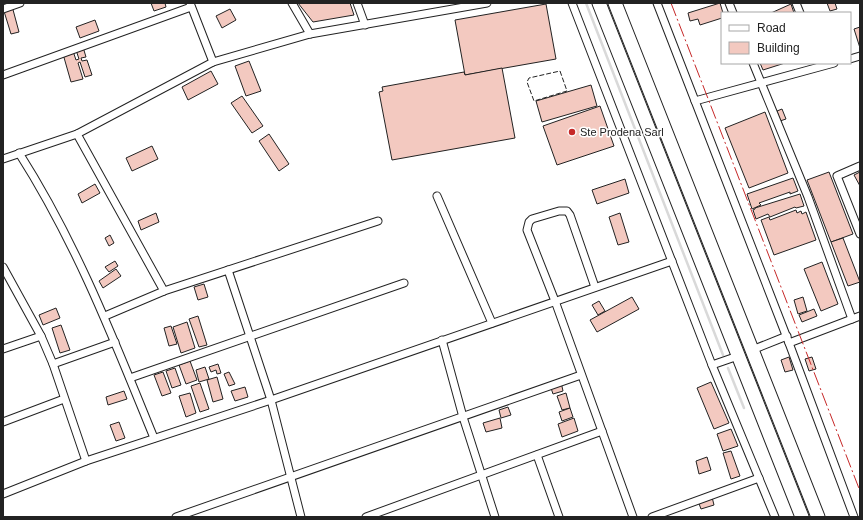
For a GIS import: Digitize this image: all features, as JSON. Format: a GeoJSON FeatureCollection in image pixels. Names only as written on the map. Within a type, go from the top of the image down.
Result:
{"type":"FeatureCollection","features":[{"type":"Feature","properties":{"kind":"highway"},"geometry":{"type":"LineString","coordinates":[[599,3],[802,517]]}},
{"type":"Feature","properties":{"kind":"highway"},"geometry":{"type":"LineString","coordinates":[[615,3],[818,517]]}},
{"type":"Feature","properties":{"kind":"street"},"geometry":{"type":"LineString","coordinates":[[3,9],[20,3]]}},
{"type":"Feature","properties":{"kind":"street"},"geometry":{"type":"LineString","coordinates":[[292,3],[310,34]]}},
{"type":"Feature","properties":{"kind":"street"},"geometry":{"type":"LineString","coordinates":[[357,3],[365,25]]}},
{"type":"Feature","properties":{"kind":"street"},"geometry":{"type":"LineString","coordinates":[[3,159],[76,134],[213,62],[310,34],[487,3]]}},
{"type":"Feature","properties":{"kind":"street"},"geometry":{"type":"LineString","coordinates":[[572,3],[712,365],[775,517]]}},
{"type":"Feature","properties":{"kind":"street"},"geometry":{"type":"LineString","coordinates":[[657,3],[788,340],[854,517]]}},
{"type":"Feature","properties":{"kind":"street"},"geometry":{"type":"LineString","coordinates":[[3,75],[190,5],[213,62]]}},
{"type":"Feature","properties":{"kind":"street"},"geometry":{"type":"LineString","coordinates":[[753,64],[808,197],[852,319]]}},
{"type":"Feature","properties":{"kind":"street"},"geometry":{"type":"LineString","coordinates":[[695,101],[820,65]]}},
{"type":"Feature","properties":{"kind":"street"},"geometry":{"type":"LineString","coordinates":[[76,134],[164,291]]}},
{"type":"Feature","properties":{"kind":"street"},"geometry":{"type":"LineString","coordinates":[[19,154],[41,187],[75,252],[105,316],[154,438]]}},
{"type":"Feature","properties":{"kind":"street"},"geometry":{"type":"LineString","coordinates":[[860,166],[837,176],[860,234]]}},
{"type":"Feature","properties":{"kind":"street"},"geometry":{"type":"LineString","coordinates":[[437,196],[492,323]]}},
{"type":"Feature","properties":{"kind":"street"},"geometry":{"type":"LineString","coordinates":[[595,288],[570,215],[567,211],[559,210],[532,219],[527,226],[527,230],[555,301],[633,517]]}},
{"type":"Feature","properties":{"kind":"street"},"geometry":{"type":"LineString","coordinates":[[105,316],[164,291],[378,221]]}},
{"type":"Feature","properties":{"kind":"street"},"geometry":{"type":"LineString","coordinates":[[3,494],[86,461],[270,400],[672,261]]}},
{"type":"Feature","properties":{"kind":"street"},"geometry":{"type":"LineString","coordinates":[[3,267],[40,336],[52,364],[86,461]]}},
{"type":"Feature","properties":{"kind":"street"},"geometry":{"type":"LineString","coordinates":[[228,270],[270,400],[301,517]]}},
{"type":"Feature","properties":{"kind":"street"},"geometry":{"type":"LineString","coordinates":[[130,378],[249,335],[404,283]]}},
{"type":"Feature","properties":{"kind":"street"},"geometry":{"type":"LineString","coordinates":[[752,350],[788,340],[860,316]]}},
{"type":"Feature","properties":{"kind":"street"},"geometry":{"type":"LineString","coordinates":[[3,349],[40,336]]}},
{"type":"Feature","properties":{"kind":"street"},"geometry":{"type":"LineString","coordinates":[[442,340],[463,417],[495,517]]}},
{"type":"Feature","properties":{"kind":"street"},"geometry":{"type":"LineString","coordinates":[[52,364],[115,342]]}},
{"type":"Feature","properties":{"kind":"street"},"geometry":{"type":"LineString","coordinates":[[712,365],[738,356]]}},
{"type":"Feature","properties":{"kind":"street"},"geometry":{"type":"LineString","coordinates":[[176,517],[581,375]]}},
{"type":"Feature","properties":{"kind":"street"},"geometry":{"type":"LineString","coordinates":[[3,422],[64,399]]}},
{"type":"Feature","properties":{"kind":"street"},"geometry":{"type":"LineString","coordinates":[[366,517],[602,431]]}},
{"type":"Feature","properties":{"kind":"street"},"geometry":{"type":"LineString","coordinates":[[537,455],[559,517]]}},
{"type":"Feature","properties":{"kind":"street"},"geometry":{"type":"LineString","coordinates":[[652,517],[759,478]]}},
{"type":"Feature","properties":{"kind":"building"},"geometry":{"type":"Polygon","coordinates":[[[151,3],[165,3],[166,7],[154,11],[151,3]]]}},
{"type":"Feature","properties":{"kind":"building"},"geometry":{"type":"Polygon","coordinates":[[[298,3],[350,3],[354,15],[313,22],[298,3]]]}},
{"type":"Feature","properties":{"kind":"building"},"geometry":{"type":"Polygon","coordinates":[[[720,3],[723,12],[721,12],[721,18],[700,25],[698,19],[690,21],[688,13],[720,3]]]}},
{"type":"Feature","properties":{"kind":"building"},"geometry":{"type":"Polygon","coordinates":[[[827,3],[835,3],[837,9],[830,11],[827,3]]]}},
{"type":"Feature","properties":{"kind":"building"},"geometry":{"type":"Polygon","coordinates":[[[546,4],[556,59],[465,75],[455,20],[546,4]]]}},
{"type":"Feature","properties":{"kind":"building"},"geometry":{"type":"Polygon","coordinates":[[[791,4],[794,12],[773,12],[791,4]]]}},
{"type":"Feature","properties":{"kind":"building"},"geometry":{"type":"Polygon","coordinates":[[[12,6],[19,32],[11,34],[3,8],[12,6]]]}},
{"type":"Feature","properties":{"kind":"building"},"geometry":{"type":"Polygon","coordinates":[[[230,9],[236,20],[222,28],[216,16],[230,9]]]}},
{"type":"Feature","properties":{"kind":"building"},"geometry":{"type":"Polygon","coordinates":[[[95,20],[99,31],[80,38],[76,27],[95,20]]]}},
{"type":"Feature","properties":{"kind":"building"},"geometry":{"type":"Polygon","coordinates":[[[860,27],[860,48],[854,29],[860,27]]]}},
{"type":"Feature","properties":{"kind":"building"},"geometry":{"type":"Polygon","coordinates":[[[83,47],[86,57],[81,58],[82,61],[87,60],[92,75],[85,77],[80,62],[78,63],[83,79],[71,82],[63,54],[73,51],[76,60],[79,59],[76,50],[83,47]]]}},
{"type":"Feature","properties":{"kind":"building"},"geometry":{"type":"Polygon","coordinates":[[[249,61],[261,91],[246,96],[235,66],[249,61]]]}},
{"type":"Feature","properties":{"kind":"building"},"geometry":{"type":"Polygon","coordinates":[[[760,64],[782,64],[763,70],[760,64]]]}},
{"type":"Feature","properties":{"kind":"building"},"geometry":{"type":"Polygon","coordinates":[[[502,68],[515,138],[392,160],[379,92],[383,91],[382,87],[464,72],[465,75],[502,68]]]}},
{"type":"Feature","properties":{"kind":"building"},"geometry":{"type":"Polygon","coordinates":[[[211,71],[218,84],[188,100],[182,87],[211,71]]]}},
{"type":"Feature","properties":{"kind":"building"},"geometry":{"type":"Polygon","coordinates":[[[591,85],[597,106],[542,122],[536,101],[591,85]]]}},
{"type":"Feature","properties":{"kind":"building"},"geometry":{"type":"Polygon","coordinates":[[[242,96],[263,126],[252,133],[231,103],[242,96]]]}},
{"type":"Feature","properties":{"kind":"building"},"geometry":{"type":"Polygon","coordinates":[[[600,106],[614,146],[557,165],[543,126],[600,106]]]}},
{"type":"Feature","properties":{"kind":"building"},"geometry":{"type":"Polygon","coordinates":[[[782,109],[786,119],[780,121],[777,111],[782,109]]]}},
{"type":"Feature","properties":{"kind":"building"},"geometry":{"type":"Polygon","coordinates":[[[765,112],[788,173],[749,188],[725,128],[765,112]]]}},
{"type":"Feature","properties":{"kind":"building"},"geometry":{"type":"Polygon","coordinates":[[[269,134],[289,164],[279,171],[259,141],[269,134]]]}},
{"type":"Feature","properties":{"kind":"building"},"geometry":{"type":"Polygon","coordinates":[[[152,146],[158,159],[132,171],[126,158],[152,146]]]}},
{"type":"Feature","properties":{"kind":"building"},"geometry":{"type":"Polygon","coordinates":[[[829,172],[853,234],[831,242],[807,180],[829,172]]]}},
{"type":"Feature","properties":{"kind":"building"},"geometry":{"type":"Polygon","coordinates":[[[860,172],[860,186],[854,175],[860,172]]]}},
{"type":"Feature","properties":{"kind":"building"},"geometry":{"type":"Polygon","coordinates":[[[793,178],[798,191],[790,194],[790,192],[759,203],[761,205],[752,209],[747,194],[793,178]]]}},
{"type":"Feature","properties":{"kind":"building"},"geometry":{"type":"Polygon","coordinates":[[[625,179],[629,193],[597,204],[592,190],[625,179]]]}},
{"type":"Feature","properties":{"kind":"building"},"geometry":{"type":"Polygon","coordinates":[[[95,184],[100,193],[82,203],[78,194],[95,184]]]}},
{"type":"Feature","properties":{"kind":"building"},"geometry":{"type":"Polygon","coordinates":[[[800,194],[804,206],[795,207],[770,217],[768,214],[756,219],[753,210],[755,208],[800,194]]]}},
{"type":"Feature","properties":{"kind":"building"},"geometry":{"type":"Polygon","coordinates":[[[796,210],[797,213],[801,211],[802,214],[806,212],[816,240],[774,255],[761,220],[769,217],[770,220],[796,210]]]}},
{"type":"Feature","properties":{"kind":"building"},"geometry":{"type":"Polygon","coordinates":[[[156,213],[159,222],[141,230],[138,221],[156,213]]]}},
{"type":"Feature","properties":{"kind":"building"},"geometry":{"type":"Polygon","coordinates":[[[620,213],[629,242],[618,245],[609,217],[620,213]]]}},
{"type":"Feature","properties":{"kind":"building"},"geometry":{"type":"Polygon","coordinates":[[[110,235],[114,243],[109,246],[105,238],[110,235]]]}},
{"type":"Feature","properties":{"kind":"building"},"geometry":{"type":"Polygon","coordinates":[[[843,238],[860,282],[848,286],[831,242],[843,238]]]}},
{"type":"Feature","properties":{"kind":"building"},"geometry":{"type":"Polygon","coordinates":[[[115,261],[118,266],[109,272],[105,267],[115,261]]]}},
{"type":"Feature","properties":{"kind":"building"},"geometry":{"type":"Polygon","coordinates":[[[822,262],[838,304],[821,311],[804,269],[822,262]]]}},
{"type":"Feature","properties":{"kind":"building"},"geometry":{"type":"Polygon","coordinates":[[[116,269],[121,276],[103,288],[99,281],[116,269]]]}},
{"type":"Feature","properties":{"kind":"building"},"geometry":{"type":"Polygon","coordinates":[[[204,284],[208,297],[198,300],[194,287],[204,284]]]}},
{"type":"Feature","properties":{"kind":"building"},"geometry":{"type":"Polygon","coordinates":[[[632,297],[639,309],[597,332],[590,320],[632,297]]]}},
{"type":"Feature","properties":{"kind":"building"},"geometry":{"type":"Polygon","coordinates":[[[803,297],[807,311],[798,314],[794,300],[803,297]]]}},
{"type":"Feature","properties":{"kind":"building"},"geometry":{"type":"Polygon","coordinates":[[[599,301],[605,311],[598,315],[592,305],[599,301]]]}},
{"type":"Feature","properties":{"kind":"building"},"geometry":{"type":"Polygon","coordinates":[[[56,308],[60,318],[43,325],[39,315],[56,308]]]}},
{"type":"Feature","properties":{"kind":"building"},"geometry":{"type":"Polygon","coordinates":[[[814,309],[817,316],[802,322],[799,315],[814,309]]]}},
{"type":"Feature","properties":{"kind":"building"},"geometry":{"type":"Polygon","coordinates":[[[198,316],[207,345],[199,347],[189,319],[198,316]]]}},
{"type":"Feature","properties":{"kind":"building"},"geometry":{"type":"Polygon","coordinates":[[[187,322],[195,348],[181,353],[173,327],[187,322]]]}},
{"type":"Feature","properties":{"kind":"building"},"geometry":{"type":"Polygon","coordinates":[[[61,325],[70,350],[60,353],[52,328],[61,325]]]}},
{"type":"Feature","properties":{"kind":"building"},"geometry":{"type":"Polygon","coordinates":[[[171,326],[177,344],[169,346],[164,328],[171,326]]]}},
{"type":"Feature","properties":{"kind":"building"},"geometry":{"type":"Polygon","coordinates":[[[789,357],[793,370],[785,372],[781,360],[789,357]]]}},
{"type":"Feature","properties":{"kind":"building"},"geometry":{"type":"Polygon","coordinates":[[[812,357],[816,369],[809,371],[805,359],[812,357]]]}},
{"type":"Feature","properties":{"kind":"building"},"geometry":{"type":"Polygon","coordinates":[[[190,361],[197,380],[186,384],[179,365],[190,361]]]}},
{"type":"Feature","properties":{"kind":"building"},"geometry":{"type":"Polygon","coordinates":[[[218,364],[221,373],[217,374],[216,370],[211,372],[209,367],[218,364]]]}},
{"type":"Feature","properties":{"kind":"building"},"geometry":{"type":"Polygon","coordinates":[[[205,367],[209,379],[199,382],[196,370],[205,367]]]}},
{"type":"Feature","properties":{"kind":"building"},"geometry":{"type":"Polygon","coordinates":[[[175,368],[181,385],[172,388],[166,371],[175,368]]]}},
{"type":"Feature","properties":{"kind":"building"},"geometry":{"type":"Polygon","coordinates":[[[163,372],[171,393],[162,396],[154,375],[163,372]]]}},
{"type":"Feature","properties":{"kind":"building"},"geometry":{"type":"Polygon","coordinates":[[[229,372],[235,384],[229,386],[224,374],[229,372]]]}},
{"type":"Feature","properties":{"kind":"building"},"geometry":{"type":"Polygon","coordinates":[[[217,377],[223,399],[213,402],[207,380],[217,377]]]}},
{"type":"Feature","properties":{"kind":"building"},"geometry":{"type":"Polygon","coordinates":[[[561,382],[563,391],[553,394],[550,385],[561,382]]]}},
{"type":"Feature","properties":{"kind":"building"},"geometry":{"type":"Polygon","coordinates":[[[711,382],[729,423],[714,429],[697,388],[711,382]]]}},
{"type":"Feature","properties":{"kind":"building"},"geometry":{"type":"Polygon","coordinates":[[[200,383],[209,409],[200,412],[191,386],[200,383]]]}},
{"type":"Feature","properties":{"kind":"building"},"geometry":{"type":"Polygon","coordinates":[[[245,387],[248,397],[235,401],[231,391],[245,387]]]}},
{"type":"Feature","properties":{"kind":"building"},"geometry":{"type":"Polygon","coordinates":[[[124,391],[127,399],[108,405],[106,397],[124,391]]]}},
{"type":"Feature","properties":{"kind":"building"},"geometry":{"type":"Polygon","coordinates":[[[190,393],[196,413],[186,417],[179,396],[190,393]]]}},
{"type":"Feature","properties":{"kind":"building"},"geometry":{"type":"Polygon","coordinates":[[[566,393],[570,408],[562,410],[557,396],[566,393]]]}},
{"type":"Feature","properties":{"kind":"building"},"geometry":{"type":"Polygon","coordinates":[[[508,407],[511,415],[501,418],[499,410],[508,407]]]}},
{"type":"Feature","properties":{"kind":"building"},"geometry":{"type":"Polygon","coordinates":[[[570,408],[573,417],[562,421],[559,412],[570,408]]]}},
{"type":"Feature","properties":{"kind":"building"},"geometry":{"type":"Polygon","coordinates":[[[500,418],[502,428],[486,432],[483,423],[500,418]]]}},
{"type":"Feature","properties":{"kind":"building"},"geometry":{"type":"Polygon","coordinates":[[[574,418],[578,431],[562,437],[558,424],[574,418]]]}},
{"type":"Feature","properties":{"kind":"building"},"geometry":{"type":"Polygon","coordinates":[[[119,422],[125,438],[116,441],[110,425],[119,422]]]}},
{"type":"Feature","properties":{"kind":"building"},"geometry":{"type":"Polygon","coordinates":[[[731,429],[738,446],[723,451],[717,434],[731,429]]]}},
{"type":"Feature","properties":{"kind":"building"},"geometry":{"type":"Polygon","coordinates":[[[731,451],[740,476],[731,479],[723,453],[731,451]]]}},
{"type":"Feature","properties":{"kind":"building"},"geometry":{"type":"Polygon","coordinates":[[[707,457],[711,470],[699,474],[696,461],[707,457]]]}},
{"type":"Feature","properties":{"kind":"building"},"geometry":{"type":"Polygon","coordinates":[[[712,497],[714,505],[701,509],[698,501],[712,497]]]}},
{"type":"Feature","properties":{"kind":"waterway"},"geometry":{"type":"LineString","coordinates":[[586,3],[723,355]]}},
{"type":"Feature","properties":{"kind":"waterway"},"geometry":{"type":"LineString","coordinates":[[728,368],[744,408]]}},
{"type":"Feature","properties":{"kind":"fence"},"geometry":{"type":"LineString","coordinates":[[560,71],[567,91],[534,101],[527,82],[529,78],[560,71]]}},
{"type":"Feature","properties":{"kind":"power"},"geometry":{"type":"LineString","coordinates":[[671,3],[860,491]]}},
{"type":"Feature","properties":{"kind":"place","name":"Ste Prodena Sarl"},"geometry":{"type":"Point","coordinates":[572,132]}}]}
